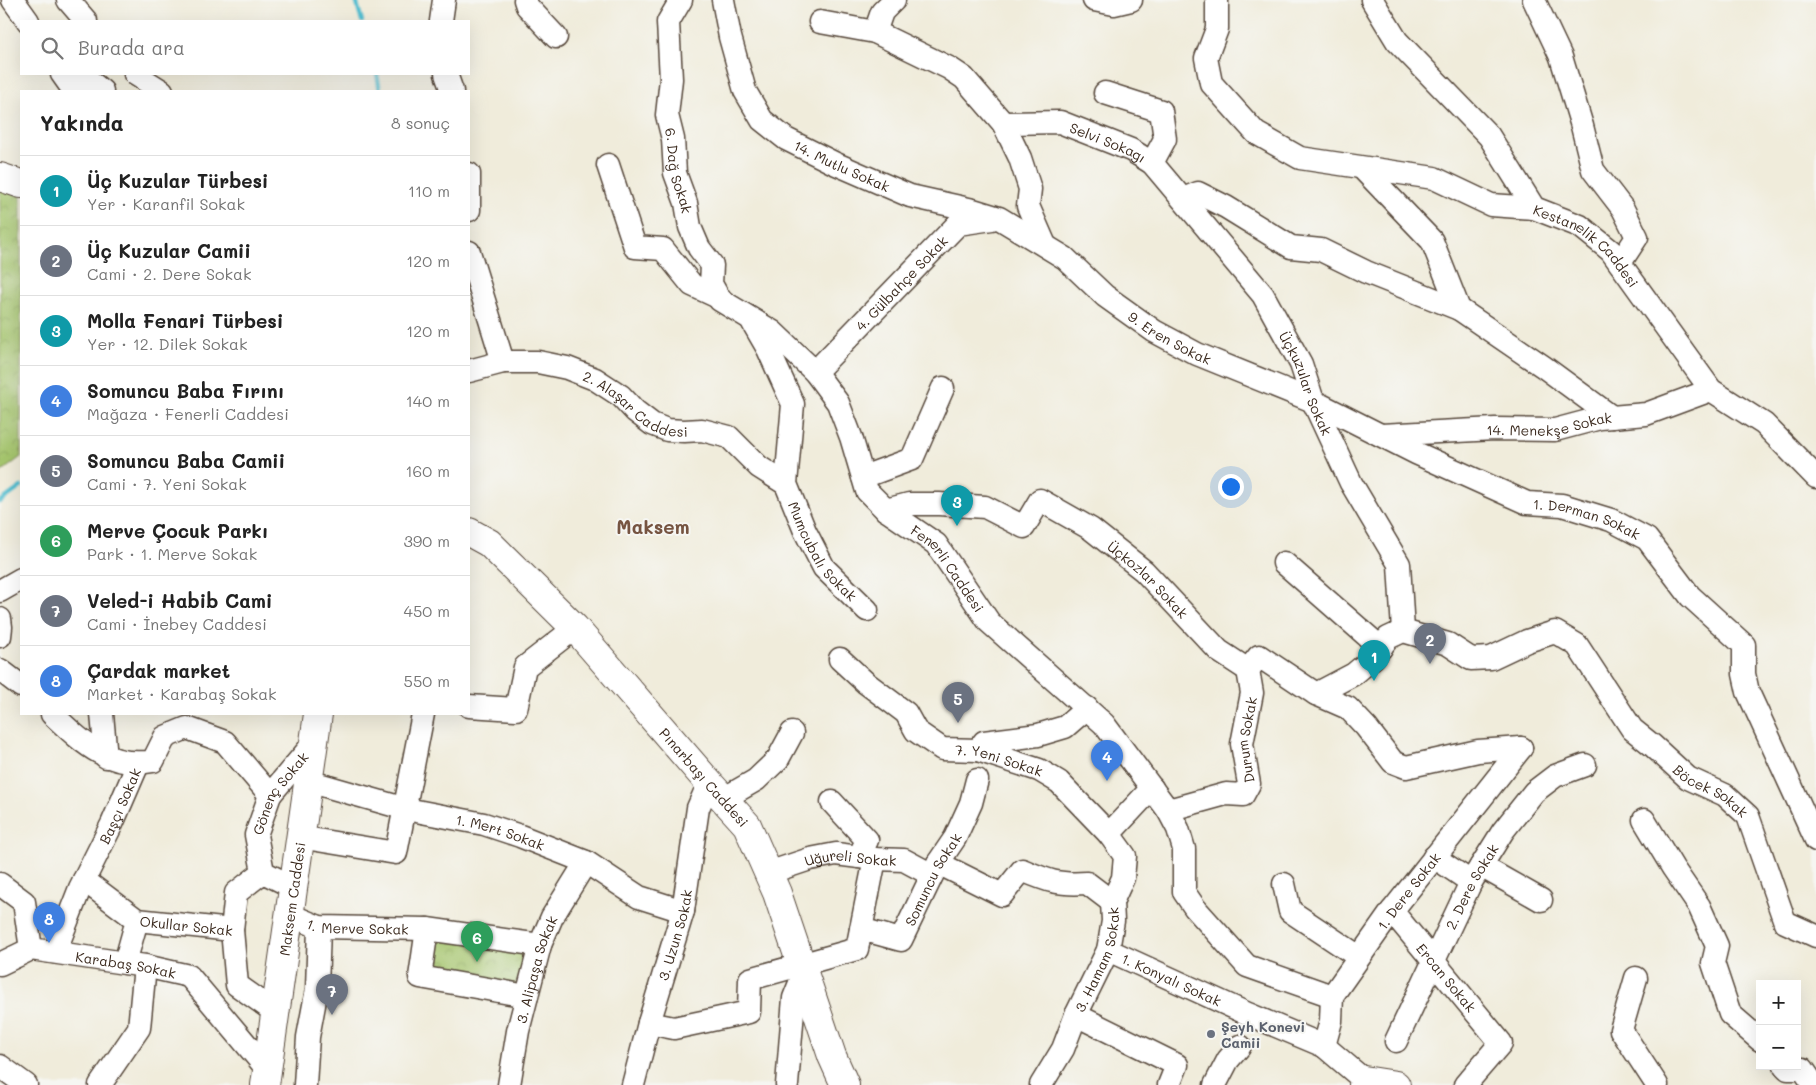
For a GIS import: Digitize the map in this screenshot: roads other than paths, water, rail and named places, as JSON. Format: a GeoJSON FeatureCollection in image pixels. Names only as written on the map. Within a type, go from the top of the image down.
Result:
{"type":"FeatureCollection","features":[{"type":"Feature","properties":{"kind":"main road"},"geometry":{"type":"LineString","coordinates":[[0,177],[20,184]]}},
{"type":"Feature","properties":{"kind":"main road","name":"Pınarbaşı Caddesi"},"geometry":{"type":"LineString","coordinates":[[470,533],[489,543],[576,628],[747,825],[777,893],[832,1056],[845,1085]]}},
{"type":"Feature","properties":{"kind":"main road","name":"Maksem Caddesi"},"geometry":{"type":"LineString","coordinates":[[266,1077],[318,715]]}},
{"type":"Feature","properties":{"kind":"street"},"geometry":{"type":"LineString","coordinates":[[14,0],[27,20]]}},
{"type":"Feature","properties":{"kind":"street"},"geometry":{"type":"LineString","coordinates":[[68,0],[85,20]]}},
{"type":"Feature","properties":{"kind":"street"},"geometry":{"type":"LineString","coordinates":[[440,20],[444,0]]}},
{"type":"Feature","properties":{"kind":"street"},"geometry":{"type":"LineString","coordinates":[[525,0],[527,6],[556,37]]}},
{"type":"Feature","properties":{"kind":"street","name":"6. Dağ Sokak"},"geometry":{"type":"LineString","coordinates":[[681,0],[668,22],[672,79],[667,115],[676,173],[686,203],[690,227],[699,248],[712,264],[711,284],[720,298]]}},
{"type":"Feature","properties":{"kind":"street","name":"14. Mutlu Sokak"},"geometry":{"type":"LineString","coordinates":[[723,0],[730,36],[745,91],[762,120],[786,139],[910,196],[999,218],[1045,245]]}},
{"type":"Feature","properties":{"kind":"street"},"geometry":{"type":"LineString","coordinates":[[875,32],[882,12],[894,0]]}},
{"type":"Feature","properties":{"kind":"street"},"geometry":{"type":"LineString","coordinates":[[1094,0],[1114,4],[1131,0]]}},
{"type":"Feature","properties":{"kind":"street"},"geometry":{"type":"LineString","coordinates":[[1217,0],[1217,29],[1206,58],[1211,83],[1256,133],[1300,158],[1434,178],[1491,205],[1534,208]]}},
{"type":"Feature","properties":{"kind":"street","name":"Kestanelik Caddesi"},"geometry":{"type":"LineString","coordinates":[[1372,0],[1397,41],[1489,136],[1534,208],[1580,226],[1612,250],[1711,390],[1764,424],[1816,477]]}},
{"type":"Feature","properties":{"kind":"street"},"geometry":{"type":"LineString","coordinates":[[1534,0],[1562,57],[1593,170],[1623,209],[1636,238],[1620,263]]}},
{"type":"Feature","properties":{"kind":"street"},"geometry":{"type":"LineString","coordinates":[[820,22],[875,32],[934,60],[964,78],[1003,123],[1020,158],[1030,189],[1028,206],[1045,245]]}},
{"type":"Feature","properties":{"kind":"street"},"geometry":{"type":"LineString","coordinates":[[63,75],[73,90]]}},
{"type":"Feature","properties":{"kind":"street"},"geometry":{"type":"LineString","coordinates":[[82,75],[101,90]]}},
{"type":"Feature","properties":{"kind":"street"},"geometry":{"type":"LineString","coordinates":[[137,75],[160,90]]}},
{"type":"Feature","properties":{"kind":"street"},"geometry":{"type":"LineString","coordinates":[[446,75],[452,90]]}},
{"type":"Feature","properties":{"kind":"street"},"geometry":{"type":"LineString","coordinates":[[1105,93],[1161,111],[1164,139],[1152,163]]}},
{"type":"Feature","properties":{"kind":"street","name":"Selvi Sokagı"},"geometry":{"type":"LineString","coordinates":[[1003,123],[1060,122],[1131,150],[1152,163]]}},
{"type":"Feature","properties":{"kind":"street","name":"Üçkuzular Sokak"},"geometry":{"type":"LineString","coordinates":[[1152,163],[1263,295],[1300,364],[1313,402],[1351,483],[1399,564],[1402,631]]}},
{"type":"Feature","properties":{"kind":"street"},"geometry":{"type":"LineString","coordinates":[[608,165],[635,247],[663,249],[692,285],[720,298],[752,320],[768,349],[793,404],[786,484]]}},
{"type":"Feature","properties":{"kind":"street"},"geometry":{"type":"LineString","coordinates":[[1362,168],[1432,241],[1459,309]]}},
{"type":"Feature","properties":{"kind":"street"},"geometry":{"type":"LineString","coordinates":[[1183,199],[1198,193],[1226,207],[1291,247],[1321,250],[1366,272],[1459,309],[1544,367],[1612,417]]}},
{"type":"Feature","properties":{"kind":"street","name":"4. Gülbahçe Sokak"},"geometry":{"type":"LineString","coordinates":[[815,372],[958,224],[999,218]]}},
{"type":"Feature","properties":{"kind":"street","name":"9. Eren Sokak"},"geometry":{"type":"LineString","coordinates":[[1045,245],[1065,258],[1104,296],[1154,331],[1197,354],[1313,402]]}},
{"type":"Feature","properties":{"kind":"street"},"geometry":{"type":"LineString","coordinates":[[470,255],[503,362]]}},
{"type":"Feature","properties":{"kind":"street","name":"Fenerli Caddesi"},"geometry":{"type":"LineString","coordinates":[[752,320],[773,332],[815,372],[838,403],[851,437],[867,491],[886,510],[936,544],[989,622],[1104,724],[1152,788]]}},
{"type":"Feature","properties":{"kind":"street","name":"2. Alaşar Caddesi"},"geometry":{"type":"LineString","coordinates":[[470,371],[503,362],[538,362],[567,368],[595,379],[621,396],[640,416],[652,424],[667,430],[684,432],[702,430],[729,438],[759,467],[786,484]]}},
{"type":"Feature","properties":{"kind":"street"},"geometry":{"type":"LineString","coordinates":[[863,477],[912,459],[944,388]]}},
{"type":"Feature","properties":{"kind":"street","name":"14. Menekşe Sokak"},"geometry":{"type":"LineString","coordinates":[[1381,435],[1495,429],[1555,430],[1600,418],[1646,414],[1711,390]]}},
{"type":"Feature","properties":{"kind":"street","name":"1. Derman Sokak"},"geometry":{"type":"LineString","coordinates":[[1313,402],[1416,453],[1527,503],[1562,505],[1611,520],[1646,538],[1690,596],[1744,645],[1744,674],[1748,692],[1816,840]]}},
{"type":"Feature","properties":{"kind":"street","name":"Mumcubalı Sokak"},"geometry":{"type":"LineString","coordinates":[[786,484],[805,531],[824,568],[867,610]]}},
{"type":"Feature","properties":{"kind":"street","name":"Üçkozlar Sokak"},"geometry":{"type":"LineString","coordinates":[[886,510],[909,504],[984,507],[1024,527],[1040,500],[1091,530],[1144,571],[1219,651],[1248,670]]}},
{"type":"Feature","properties":{"kind":"street"},"geometry":{"type":"LineString","coordinates":[[1284,563],[1377,653]]}},
{"type":"Feature","properties":{"kind":"street"},"geometry":{"type":"LineString","coordinates":[[0,591],[20,580]]}},
{"type":"Feature","properties":{"kind":"street"},"geometry":{"type":"LineString","coordinates":[[0,620],[0,636]]}},
{"type":"Feature","properties":{"kind":"street"},"geometry":{"type":"LineString","coordinates":[[470,706],[516,709],[525,667],[576,628]]}},
{"type":"Feature","properties":{"kind":"street"},"geometry":{"type":"LineString","coordinates":[[1248,670],[1259,656],[1316,694],[1354,674],[1377,653],[1388,638],[1402,631]]}},
{"type":"Feature","properties":{"kind":"street","name":"Böcek Sokak"},"geometry":{"type":"LineString","coordinates":[[1402,631],[1448,644],[1471,659],[1491,658],[1527,641],[1555,632],[1577,645],[1632,729],[1688,778],[1726,795],[1748,816],[1785,922],[1816,936]]}},
{"type":"Feature","properties":{"kind":"street","name":"7. Yeni Sokak"},"geometry":{"type":"LineString","coordinates":[[840,658],[866,683],[906,713],[916,731],[942,749],[978,750],[1039,770],[1059,782],[1109,834]]}},
{"type":"Feature","properties":{"kind":"street"},"geometry":{"type":"LineString","coordinates":[[0,670],[20,685]]}},
{"type":"Feature","properties":{"kind":"street","name":"Durum Sokak"},"geometry":{"type":"LineString","coordinates":[[1168,810],[1226,794],[1243,795],[1249,784],[1242,744],[1252,693],[1248,670]]}},
{"type":"Feature","properties":{"kind":"street","name":"1. Dere Sokak"},"geometry":{"type":"LineString","coordinates":[[1316,694],[1348,708],[1366,727],[1393,762],[1406,767],[1478,751],[1520,748],[1392,911],[1332,996]]}},
{"type":"Feature","properties":{"kind":"street"},"geometry":{"type":"LineString","coordinates":[[978,750],[984,742],[1038,735],[1065,727],[1087,708]]}},
{"type":"Feature","properties":{"kind":"street"},"geometry":{"type":"LineString","coordinates":[[53,715],[84,743],[106,757],[138,764]]}},
{"type":"Feature","properties":{"kind":"street"},"geometry":{"type":"LineString","coordinates":[[102,715],[106,757]]}},
{"type":"Feature","properties":{"kind":"street"},"geometry":{"type":"LineString","coordinates":[[299,837],[396,853],[423,715]]}},
{"type":"Feature","properties":{"kind":"street","name":"Başçı Sokak"},"geometry":{"type":"LineString","coordinates":[[55,952],[84,880],[112,824],[138,764],[153,761],[164,737],[187,728],[225,742],[270,795]]}},
{"type":"Feature","properties":{"kind":"street"},"geometry":{"type":"LineString","coordinates":[[716,791],[756,780],[778,759],[792,733]]}},
{"type":"Feature","properties":{"kind":"street","name":"Gönenç Sokak"},"geometry":{"type":"LineString","coordinates":[[263,872],[256,835],[270,795],[313,744]]}},
{"type":"Feature","properties":{"kind":"street","name":"2. Dere Sokak"},"geometry":{"type":"LineString","coordinates":[[1396,1041],[1476,874],[1503,831],[1534,792],[1555,776],[1585,765]]}},
{"type":"Feature","properties":{"kind":"street","name":"Somuncu Sokak"},"geometry":{"type":"LineString","coordinates":[[861,929],[901,940],[935,869],[955,838],[971,803],[977,780]]}},
{"type":"Feature","properties":{"kind":"street","name":"1. Mert Sokak"},"geometry":{"type":"LineString","coordinates":[[308,781],[406,808],[484,824],[520,836],[586,862],[639,897],[682,911]]}},
{"type":"Feature","properties":{"kind":"street"},"geometry":{"type":"LineString","coordinates":[[1109,834],[1152,788],[1168,810],[1178,829],[1184,850],[1184,892],[1195,908],[1247,966],[1332,996],[1331,1021],[1324,1046]]}},
{"type":"Feature","properties":{"kind":"street","name":"3. Uzun Sokak"},"geometry":{"type":"LineString","coordinates":[[634,1085],[649,1023],[682,911],[698,808],[716,791]]}},
{"type":"Feature","properties":{"kind":"street"},"geometry":{"type":"LineString","coordinates":[[649,1023],[674,1028],[749,1012],[750,979],[803,968],[857,948],[861,929],[867,840],[832,802]]}},
{"type":"Feature","properties":{"kind":"street"},"geometry":{"type":"LineString","coordinates":[[1644,820],[1699,906],[1717,946],[1713,962],[1730,1014],[1756,1037]]}},
{"type":"Feature","properties":{"kind":"street","name":"3. Hamam Sokak"},"geometry":{"type":"LineString","coordinates":[[1042,1085],[1063,1049],[1076,1016],[1108,950],[1113,921],[1112,902],[1123,878],[1125,856],[1109,834]]}},
{"type":"Feature","properties":{"kind":"street","name":"Uğureli Sokak"},"geometry":{"type":"LineString","coordinates":[[768,873],[810,859],[836,854],[904,860],[935,869],[1002,895],[1022,870],[1050,882],[1087,883],[1112,902]]}},
{"type":"Feature","properties":{"kind":"street"},"geometry":{"type":"LineString","coordinates":[[1434,857],[1541,900]]}},
{"type":"Feature","properties":{"kind":"street","name":"3. Alipaşa Sokak"},"geometry":{"type":"LineString","coordinates":[[509,1085],[518,1031],[540,945],[552,918],[586,862]]}},
{"type":"Feature","properties":{"kind":"street"},"geometry":{"type":"LineString","coordinates":[[263,872],[293,887]]}},
{"type":"Feature","properties":{"kind":"street","name":"Okullar Sokak"},"geometry":{"type":"LineString","coordinates":[[84,880],[137,920],[232,930],[236,893],[263,872]]}},
{"type":"Feature","properties":{"kind":"street"},"geometry":{"type":"LineString","coordinates":[[0,884],[24,902],[31,949],[0,964]]}},
{"type":"Feature","properties":{"kind":"street"},"geometry":{"type":"LineString","coordinates":[[1284,884],[1290,911],[1359,957]]}},
{"type":"Feature","properties":{"kind":"street","name":"Ercan Sokak"},"geometry":{"type":"LineString","coordinates":[[1392,911],[1501,1043],[1465,1085]]}},
{"type":"Feature","properties":{"kind":"street","name":"1. Merve Sokak"},"geometry":{"type":"LineString","coordinates":[[290,915],[319,927],[427,929],[540,945]]}},
{"type":"Feature","properties":{"kind":"street"},"geometry":{"type":"LineString","coordinates":[[100,1085],[139,1028],[135,965],[137,920]]}},
{"type":"Feature","properties":{"kind":"street"},"geometry":{"type":"LineString","coordinates":[[304,1085],[308,1037],[318,989],[319,927]]}},
{"type":"Feature","properties":{"kind":"street","name":"1. Merve Sokak"},"geometry":{"type":"LineString","coordinates":[[427,929],[420,977],[527,996]]}},
{"type":"Feature","properties":{"kind":"street"},"geometry":{"type":"LineString","coordinates":[[232,930],[237,985],[275,1012]]}},
{"type":"Feature","properties":{"kind":"street","name":"Karabaş Sokak"},"geometry":{"type":"LineString","coordinates":[[31,949],[135,965],[189,976],[266,1077]]}},
{"type":"Feature","properties":{"kind":"street","name":"1. Konyalı Sokak"},"geometry":{"type":"LineString","coordinates":[[1108,950],[1248,1014],[1324,1046],[1380,1084]]}},
{"type":"Feature","properties":{"kind":"street"},"geometry":{"type":"LineString","coordinates":[[787,1085],[794,998],[803,968]]}},
{"type":"Feature","properties":{"kind":"street"},"geometry":{"type":"LineString","coordinates":[[1636,978],[1622,1030],[1655,1082]]}},
{"type":"Feature","properties":{"kind":"street"},"geometry":{"type":"LineString","coordinates":[[1076,1016],[1173,1075]]}},
{"type":"Feature","properties":{"kind":"street"},"geometry":{"type":"LineString","coordinates":[[1215,1085],[1228,1060],[1240,1046]]}},
{"type":"Feature","properties":{"kind":"street"},"geometry":{"type":"LineString","coordinates":[[0,1066],[26,1085]]}},
{"type":"Feature","properties":{"kind":"street"},"geometry":{"type":"LineString","coordinates":[[1801,1069],[1803,1069],[1814,1085]]}},
{"type":"Feature","properties":{"kind":"waterway"},"geometry":{"type":"LineString","coordinates":[[356,0],[362,20]]}},
{"type":"Feature","properties":{"kind":"waterway"},"geometry":{"type":"LineString","coordinates":[[377,75],[380,90]]}},
{"type":"Feature","properties":{"kind":"waterway"},"geometry":{"type":"LineString","coordinates":[[0,502],[20,488]]}},
{"type":"Feature","properties":{"kind":"place","name":"Molla Fenari Türbesi"},"geometry":{"type":"Point","coordinates":[957,526]}},
{"type":"Feature","properties":{"kind":"place","name":"Üç Kuzular Camii"},"geometry":{"type":"Point","coordinates":[1430,664]}},
{"type":"Feature","properties":{"kind":"place","name":"Üç Kuzular Türbesi"},"geometry":{"type":"Point","coordinates":[1374,681]}},
{"type":"Feature","properties":{"kind":"place","name":"Somuncu Baba Camii"},"geometry":{"type":"Point","coordinates":[958,723]}},
{"type":"Feature","properties":{"kind":"place","name":"Somuncu Baba Fırını"},"geometry":{"type":"Point","coordinates":[1107,781]}},
{"type":"Feature","properties":{"kind":"place","name":"Çardak market"},"geometry":{"type":"Point","coordinates":[49,943]}},
{"type":"Feature","properties":{"kind":"place","name":"Merve Çocuk Parkı"},"geometry":{"type":"Point","coordinates":[477,962]}},
{"type":"Feature","properties":{"kind":"place","name":"Veled-i Habib Cami"},"geometry":{"type":"Point","coordinates":[332,1015]}},
{"type":"Feature","properties":{"kind":"place","name":"Şeyh Konevi Camii"},"geometry":{"type":"Point","coordinates":[1211,1034]}},
{"type":"Feature","properties":{"kind":"district","name":"Maksem"},"geometry":{"type":"Point","coordinates":[653,526]}}]}
